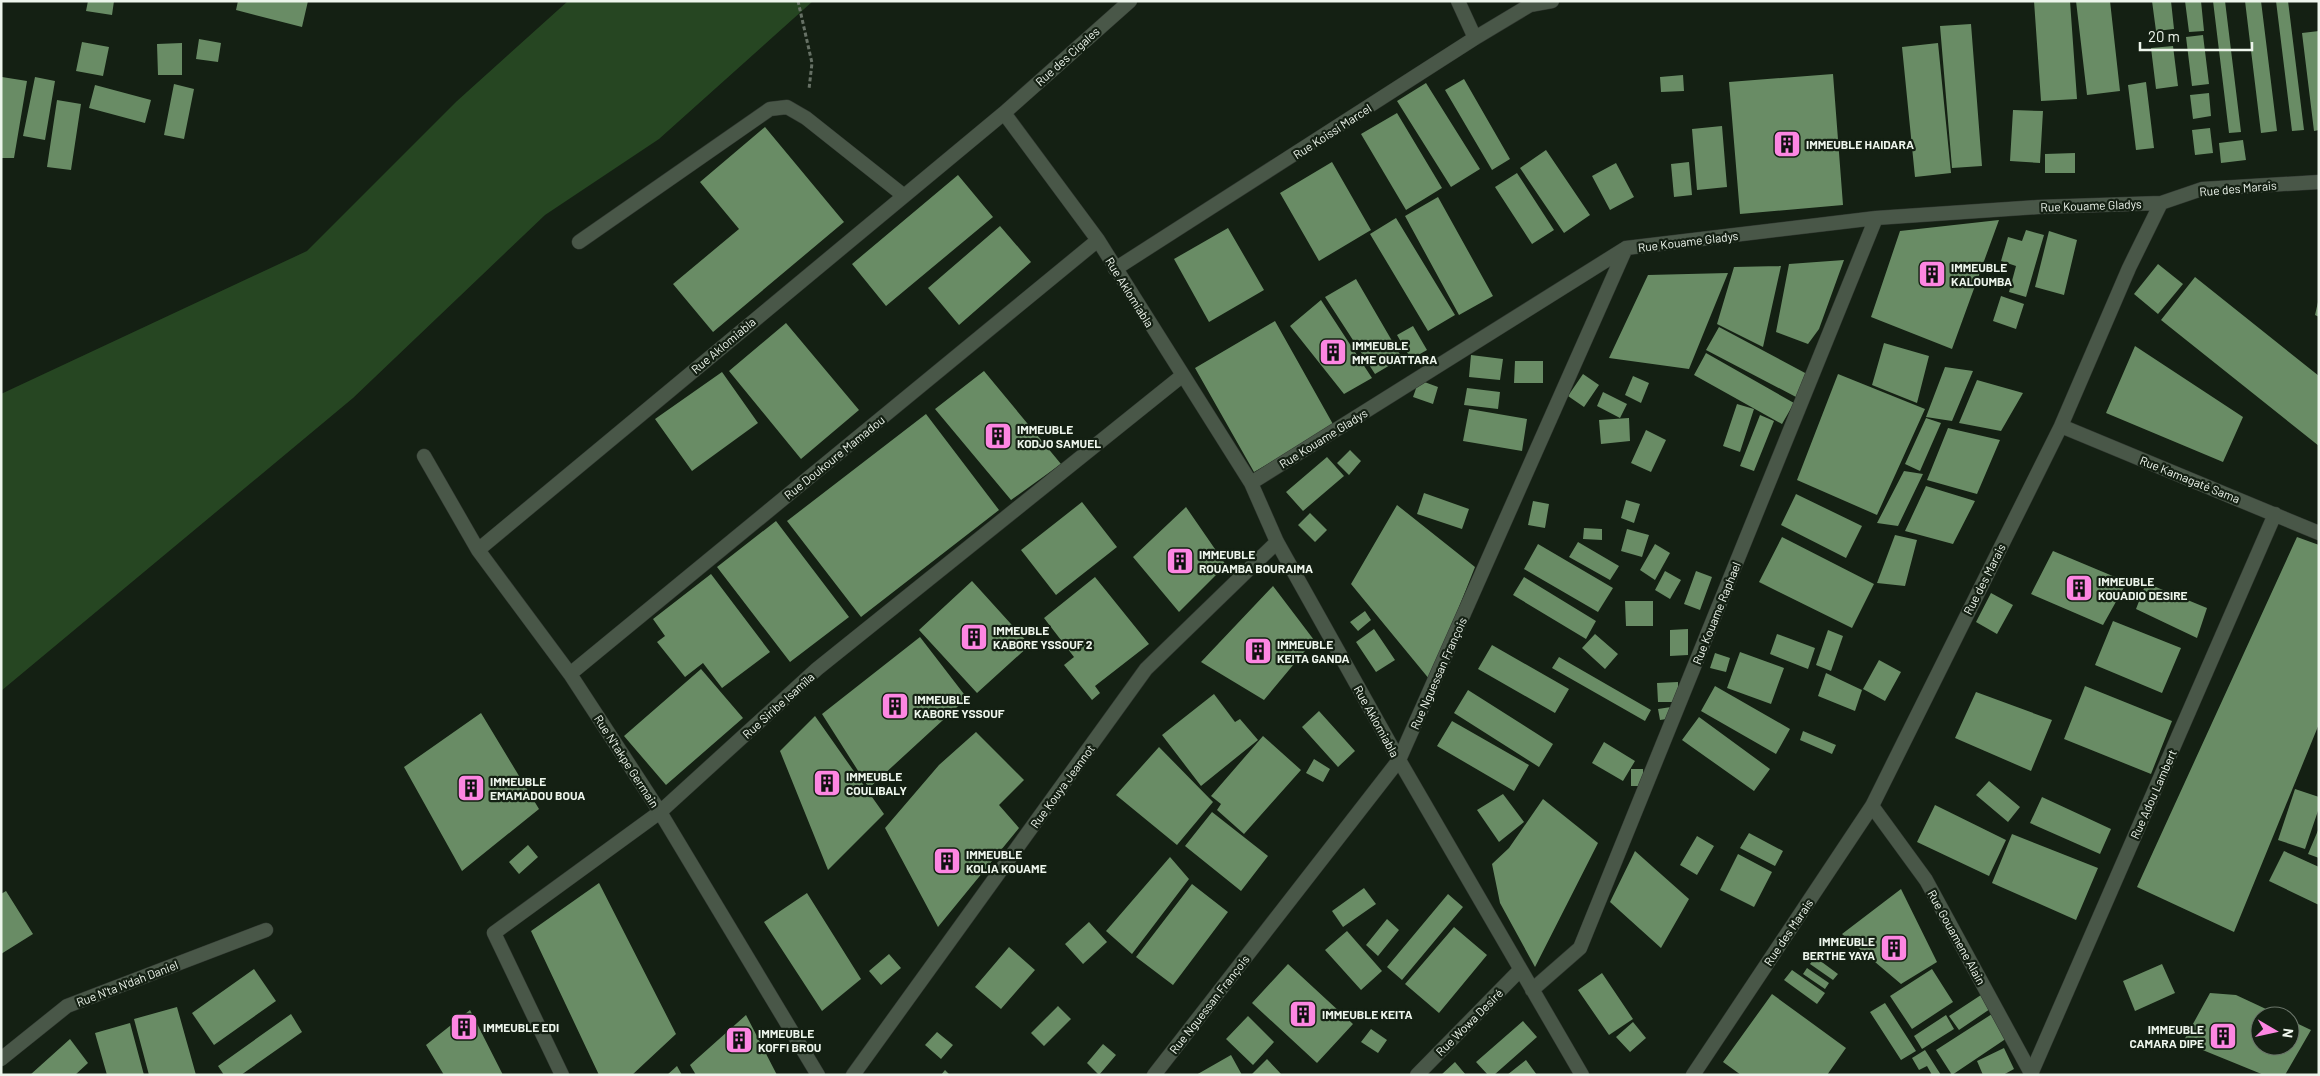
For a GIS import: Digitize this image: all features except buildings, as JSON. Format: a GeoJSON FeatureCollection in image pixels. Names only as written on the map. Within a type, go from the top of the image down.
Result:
{"type":"FeatureCollection","features":[{"type":"Feature","properties":{"kind":"street","name":"Rue des Cigales"},"geometry":{"type":"LineString","coordinates":[[1004,113],[1130,1]]}},
{"type":"Feature","properties":{"kind":"street"},"geometry":{"type":"LineString","coordinates":[[1458,1],[1476,38]]}},
{"type":"Feature","properties":{"kind":"street","name":"Rue Koissi Marcel"},"geometry":{"type":"LineString","coordinates":[[1115,269],[1476,38],[1530,5],[1552,1]]}},
{"type":"Feature","properties":{"kind":"street"},"geometry":{"type":"LineString","coordinates":[[579,242],[770,109],[787,107],[806,118],[903,195]]}},
{"type":"Feature","properties":{"kind":"street","name":"Rue Aklomiabla"},"geometry":{"type":"LineString","coordinates":[[478,550],[1004,113],[1098,240],[1251,483],[1277,542],[1399,760],[1582,1075]]}},
{"type":"Feature","properties":{"kind":"street","name":"Rue des Marais"},"geometry":{"type":"LineString","coordinates":[[1693,1075],[1872,806],[2061,426],[2129,268],[2161,203],[2202,189],[2319,182]]}},
{"type":"Feature","properties":{"kind":"street","name":"Rue Kouame Gladys"},"geometry":{"type":"LineString","coordinates":[[1251,483],[1626,248],[1876,218],[2038,206],[2161,203]]}},
{"type":"Feature","properties":{"kind":"street","name":"Rue Kouame Raphael"},"geometry":{"type":"LineString","coordinates":[[1532,990],[1580,948],[1876,218]]}},
{"type":"Feature","properties":{"kind":"street","name":"Rue Doukoure Mamadou"},"geometry":{"type":"LineString","coordinates":[[570,674],[1098,240]]}},
{"type":"Feature","properties":{"kind":"street","name":"Rue Nguessan François"},"geometry":{"type":"LineString","coordinates":[[1154,1075],[1399,760],[1626,248]]}},
{"type":"Feature","properties":{"kind":"street","name":"Rue Siribe Isamïla"},"geometry":{"type":"LineString","coordinates":[[562,1075],[494,933],[660,812],[818,670],[1183,375]]}},
{"type":"Feature","properties":{"kind":"street","name":"Rue Kamagaté Sama"},"geometry":{"type":"LineString","coordinates":[[2061,426],[2319,533]]}},
{"type":"Feature","properties":{"kind":"street","name":"Rue N'takpe Germain"},"geometry":{"type":"LineString","coordinates":[[424,456],[478,550],[570,674],[660,812],[818,1075]]}},
{"type":"Feature","properties":{"kind":"street","name":"Rue Adou Lambert"},"geometry":{"type":"LineString","coordinates":[[2032,1074],[2275,514]]}},
{"type":"Feature","properties":{"kind":"street","name":"Rue Kouya Jeannot"},"geometry":{"type":"LineString","coordinates":[[853,1075],[1146,669],[1277,542]]}},
{"type":"Feature","properties":{"kind":"street","name":"Rue Gouamene Alain"},"geometry":{"type":"LineString","coordinates":[[1872,806],[1926,880],[2032,1074]]}},
{"type":"Feature","properties":{"kind":"street","name":"Rue N'ta N'dah Daniel"},"geometry":{"type":"LineString","coordinates":[[1,1059],[68,1006],[266,930]]}},
{"type":"Feature","properties":{"kind":"street","name":"Rue Wowa Desiré"},"geometry":{"type":"LineString","coordinates":[[1417,1075],[1520,970]]}},
{"type":"Feature","properties":{"kind":"path"},"geometry":{"type":"LineString","coordinates":[[798,1],[812,63],[806,118]]}},
{"type":"Feature","properties":{"kind":"shaded area"},"geometry":{"type":"Polygon","coordinates":[[[568,1],[813,1],[659,139],[545,215],[353,398],[1,691],[1,394],[307,251],[457,101],[568,1]]]}},
{"type":"Feature","properties":{"kind":"place","name":"IMMEUBLE HAIDARA"},"geometry":{"type":"Point","coordinates":[1787,144]}},
{"type":"Feature","properties":{"kind":"place","name":"IMMEUBLE KALOUMBA"},"geometry":{"type":"Point","coordinates":[1932,274]}},
{"type":"Feature","properties":{"kind":"place","name":"IMMEUBLE MME OUATTARA"},"geometry":{"type":"Point","coordinates":[1333,352]}},
{"type":"Feature","properties":{"kind":"place","name":"IMMEUBLE KODJO SAMUEL"},"geometry":{"type":"Point","coordinates":[998,436]}},
{"type":"Feature","properties":{"kind":"place","name":"IMMEUBLE ROUAMBA BOURAIMA"},"geometry":{"type":"Point","coordinates":[1180,561]}},
{"type":"Feature","properties":{"kind":"place","name":"IMMEUBLE KOUADIO DESIRE"},"geometry":{"type":"Point","coordinates":[2079,588]}},
{"type":"Feature","properties":{"kind":"place","name":"IMMEUBLE KABORE YSSOUF 2"},"geometry":{"type":"Point","coordinates":[974,637]}},
{"type":"Feature","properties":{"kind":"place","name":"IMMEUBLE KEITA GANDA"},"geometry":{"type":"Point","coordinates":[1258,651]}},
{"type":"Feature","properties":{"kind":"place","name":"IMMEUBLE KABORE YSSOUF"},"geometry":{"type":"Point","coordinates":[895,706]}},
{"type":"Feature","properties":{"kind":"place","name":"IMMEUBLE COULIBALY"},"geometry":{"type":"Point","coordinates":[827,783]}},
{"type":"Feature","properties":{"kind":"place","name":"IMMEUBLE EMAMADOU BOUA"},"geometry":{"type":"Point","coordinates":[471,788]}},
{"type":"Feature","properties":{"kind":"place","name":"IMMEUBLE KOLIA KOUAME"},"geometry":{"type":"Point","coordinates":[947,861]}},
{"type":"Feature","properties":{"kind":"place","name":"IMMEUBLE BERTHE YAYA"},"geometry":{"type":"Point","coordinates":[1894,948]}},
{"type":"Feature","properties":{"kind":"place","name":"IMMEUBLE KEITA"},"geometry":{"type":"Point","coordinates":[1303,1014]}},
{"type":"Feature","properties":{"kind":"place","name":"IMMEUBLE EDI"},"geometry":{"type":"Point","coordinates":[464,1027]}},
{"type":"Feature","properties":{"kind":"place","name":"IMMEUBLE CAMARA DIPE"},"geometry":{"type":"Point","coordinates":[2223,1036]}},
{"type":"Feature","properties":{"kind":"place","name":"IMMEUBLE KOFFI BROU"},"geometry":{"type":"Point","coordinates":[739,1040]}}]}
